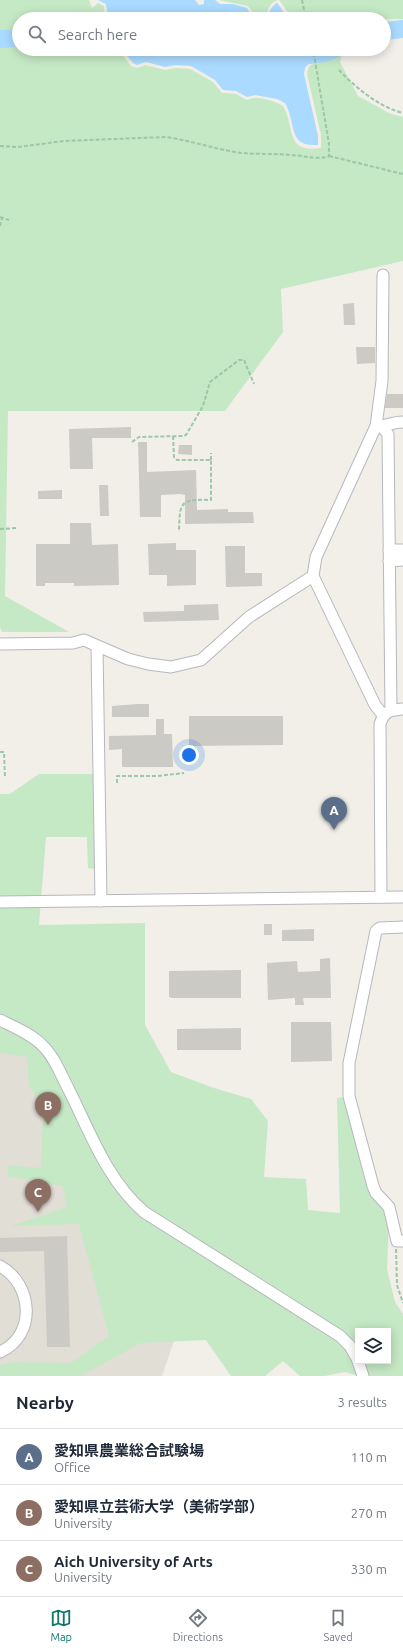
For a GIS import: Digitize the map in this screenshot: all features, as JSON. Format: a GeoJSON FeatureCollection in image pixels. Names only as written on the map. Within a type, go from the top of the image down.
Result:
{"type":"FeatureCollection","features":[{"type":"Feature","properties":{"kind":"street"},"geometry":{"type":"LineString","coordinates":[[383,275],[382,381],[379,427],[316,557],[313,576],[375,705],[387,712],[403,709]]}},
{"type":"Feature","properties":{"kind":"street"},"geometry":{"type":"LineString","coordinates":[[379,427],[392,422],[403,422]]}},
{"type":"Feature","properties":{"kind":"street"},"geometry":{"type":"LineString","coordinates":[[379,427],[388,434],[389,555],[387,712],[380,724],[381,897]]}},
{"type":"Feature","properties":{"kind":"street"},"geometry":{"type":"LineString","coordinates":[[389,555],[403,550]]}},
{"type":"Feature","properties":{"kind":"street"},"geometry":{"type":"LineString","coordinates":[[389,555],[403,560]]}},
{"type":"Feature","properties":{"kind":"street"},"geometry":{"type":"LineString","coordinates":[[0,644],[73,643],[84,640],[97,647],[128,659],[171,667],[201,660],[249,617],[313,576]]}},
{"type":"Feature","properties":{"kind":"street"},"geometry":{"type":"LineString","coordinates":[[97,647],[101,901]]}},
{"type":"Feature","properties":{"kind":"street"},"geometry":{"type":"LineString","coordinates":[[0,902],[403,897]]}},
{"type":"Feature","properties":{"kind":"street"},"geometry":{"type":"LineString","coordinates":[[400,1241],[389,1207],[376,1193],[373,1186],[349,1096],[349,1063],[376,931],[380,928],[403,927]]}},
{"type":"Feature","properties":{"kind":"street"},"geometry":{"type":"LineString","coordinates":[[0,1020],[22,1031],[42,1045],[58,1068],[110,1172],[120,1187],[135,1204],[150,1216],[340,1336],[350,1346],[355,1355]]}},
{"type":"Feature","properties":{"kind":"street"},"geometry":{"type":"LineString","coordinates":[[0,1266],[6,1269],[17,1281],[26,1299],[27,1308],[26,1319],[20,1336],[15,1343],[0,1352]]}},
{"type":"Feature","properties":{"kind":"street"},"geometry":{"type":"LineString","coordinates":[[359,1364],[363,1376]]}},
{"type":"Feature","properties":{"kind":"path"},"geometry":{"type":"LineString","coordinates":[[302,0],[305,12]]}},
{"type":"Feature","properties":{"kind":"path"},"geometry":{"type":"LineString","coordinates":[[314,56],[330,156]]}},
{"type":"Feature","properties":{"kind":"path"},"geometry":{"type":"LineString","coordinates":[[339,70],[351,83],[381,104],[403,114]]}},
{"type":"Feature","properties":{"kind":"path"},"geometry":{"type":"LineString","coordinates":[[0,146],[18,147],[64,140],[165,137],[180,138],[234,152],[266,156],[291,155],[312,159],[330,156],[403,174]]}},
{"type":"Feature","properties":{"kind":"path"},"geometry":{"type":"LineString","coordinates":[[0,226],[1,218],[9,220]]}},
{"type":"Feature","properties":{"kind":"path"},"geometry":{"type":"LineString","coordinates":[[132,442],[139,437],[186,434],[202,406],[210,382],[240,360],[244,360],[247,364],[254,384]]}},
{"type":"Feature","properties":{"kind":"path"},"geometry":{"type":"LineString","coordinates":[[173,436],[174,457],[177,460],[211,460]]}},
{"type":"Feature","properties":{"kind":"path"},"geometry":{"type":"LineString","coordinates":[[179,532],[180,510],[183,504],[190,500],[211,500],[211,453]]}},
{"type":"Feature","properties":{"kind":"path"},"geometry":{"type":"LineString","coordinates":[[0,529],[18,528]]}},
{"type":"Feature","properties":{"kind":"path"},"geometry":{"type":"LineString","coordinates":[[0,752],[4,752],[4,778]]}},
{"type":"Feature","properties":{"kind":"path"},"geometry":{"type":"LineString","coordinates":[[117,783],[117,776],[157,776],[184,773]]}},
{"type":"Feature","properties":{"kind":"path"},"geometry":{"type":"LineString","coordinates":[[400,1241],[395,1273],[403,1303]]}},
{"type":"Feature","properties":{"kind":"shaded area"},"geometry":{"type":"Polygon","coordinates":[[[0,949],[188,1299],[162,1376],[0,1376],[0,949]]]}},
{"type":"Feature","properties":{"kind":"green space"},"geometry":{"type":"Polygon","coordinates":[[[0,0],[89,0],[92,8],[98,3],[104,6],[104,12],[12,12],[12,56],[123,56],[131,66],[137,68],[145,65],[165,70],[176,68],[190,69],[213,82],[222,93],[236,94],[247,100],[255,98],[265,99],[283,106],[296,143],[301,147],[309,149],[321,148],[321,135],[307,74],[309,66],[313,64],[311,56],[341,56],[340,62],[358,96],[391,114],[403,117],[403,261],[281,289],[283,332],[225,411],[8,411],[5,596],[69,632],[2,632],[0,627],[0,0]]]}},
{"type":"Feature","properties":{"kind":"green space"},"geometry":{"type":"Polygon","coordinates":[[[219,0],[278,0],[271,5],[268,12],[253,12],[248,6],[219,0]]]}},
{"type":"Feature","properties":{"kind":"green space"},"geometry":{"type":"Polygon","coordinates":[[[279,0],[403,0],[403,19],[391,19],[391,12],[288,12],[279,0]]]}},
{"type":"Feature","properties":{"kind":"green space"},"geometry":{"type":"Polygon","coordinates":[[[39,774],[94,774],[95,869],[88,868],[87,837],[46,837],[39,925],[145,923],[145,1025],[171,1072],[214,1088],[251,1099],[268,1121],[264,1177],[306,1179],[308,1210],[340,1213],[337,1098],[347,1097],[363,1175],[389,1222],[387,1269],[395,1302],[403,1314],[403,1376],[359,1376],[345,1372],[324,1376],[300,1376],[283,1361],[265,1376],[231,1376],[206,1340],[141,1343],[84,1374],[84,1376],[0,1376],[0,1365],[12,1362],[71,1363],[109,1336],[79,1224],[11,1226],[67,1207],[63,1186],[8,1176],[8,1165],[41,1168],[43,1107],[29,1086],[27,1057],[0,1053],[0,794],[10,794],[39,774]]]}},
{"type":"Feature","properties":{"kind":"water"},"geometry":{"type":"Polygon","coordinates":[[[98,0],[195,0],[199,5],[204,4],[204,0],[215,0],[220,4],[233,4],[247,8],[250,12],[107,12],[106,4],[98,0]]]}},
{"type":"Feature","properties":{"kind":"water"},"geometry":{"type":"Polygon","coordinates":[[[277,3],[284,12],[270,12],[277,3]]]}},
{"type":"Feature","properties":{"kind":"water"},"geometry":{"type":"Polygon","coordinates":[[[127,56],[309,56],[310,62],[305,68],[304,74],[318,136],[318,145],[308,145],[301,142],[297,138],[294,133],[289,111],[285,103],[277,99],[255,95],[247,97],[236,91],[223,90],[215,80],[191,66],[176,65],[165,67],[146,62],[137,65],[127,56]]]}},
{"type":"Feature","properties":{"kind":"building"},"geometry":{"type":"Polygon","coordinates":[[[354,303],[355,325],[344,325],[343,304],[354,303]]]}},
{"type":"Feature","properties":{"kind":"building"},"geometry":{"type":"Polygon","coordinates":[[[356,347],[375,347],[375,363],[357,364],[356,347]]]}},
{"type":"Feature","properties":{"kind":"building"},"geometry":{"type":"Polygon","coordinates":[[[387,394],[403,394],[403,408],[385,408],[387,394]]]}},
{"type":"Feature","properties":{"kind":"building"},"geometry":{"type":"Polygon","coordinates":[[[131,427],[131,438],[92,438],[93,469],[70,469],[69,429],[131,427]]]}},
{"type":"Feature","properties":{"kind":"building"},"geometry":{"type":"Polygon","coordinates":[[[138,442],[147,442],[147,472],[196,470],[197,510],[228,509],[228,512],[253,512],[254,523],[185,524],[185,495],[180,494],[161,495],[161,517],[140,517],[138,442]]]}},
{"type":"Feature","properties":{"kind":"building"},"geometry":{"type":"Polygon","coordinates":[[[179,445],[192,445],[192,455],[178,454],[179,445]]]}},
{"type":"Feature","properties":{"kind":"building"},"geometry":{"type":"Polygon","coordinates":[[[99,485],[108,485],[109,516],[100,516],[99,485]]]}},
{"type":"Feature","properties":{"kind":"building"},"geometry":{"type":"Polygon","coordinates":[[[62,490],[62,499],[38,499],[38,491],[62,490]]]}},
{"type":"Feature","properties":{"kind":"building"},"geometry":{"type":"Polygon","coordinates":[[[70,523],[91,523],[92,545],[118,544],[119,585],[74,586],[74,583],[45,583],[45,586],[36,586],[36,544],[70,544],[70,523]]]}},
{"type":"Feature","properties":{"kind":"building"},"geometry":{"type":"Polygon","coordinates":[[[176,543],[176,550],[196,550],[196,585],[167,586],[167,575],[149,575],[148,544],[176,543]]]}},
{"type":"Feature","properties":{"kind":"building"},"geometry":{"type":"Polygon","coordinates":[[[225,546],[245,546],[245,573],[262,573],[262,586],[226,587],[225,546]]]}},
{"type":"Feature","properties":{"kind":"building"},"geometry":{"type":"Polygon","coordinates":[[[218,604],[219,620],[144,622],[143,612],[184,611],[184,605],[218,604]]]}},
{"type":"Feature","properties":{"kind":"building"},"geometry":{"type":"Polygon","coordinates":[[[149,704],[149,717],[112,717],[112,706],[149,704]]]}},
{"type":"Feature","properties":{"kind":"building"},"geometry":{"type":"Polygon","coordinates":[[[189,716],[283,716],[283,745],[189,746],[189,716]]]}},
{"type":"Feature","properties":{"kind":"building"},"geometry":{"type":"Polygon","coordinates":[[[156,719],[164,719],[164,734],[172,734],[173,767],[122,767],[122,749],[109,750],[109,736],[156,735],[156,719]]]}},
{"type":"Feature","properties":{"kind":"building"},"geometry":{"type":"Polygon","coordinates":[[[264,924],[272,924],[272,935],[264,935],[264,924]]]}},
{"type":"Feature","properties":{"kind":"building"},"geometry":{"type":"Polygon","coordinates":[[[314,929],[314,941],[282,941],[282,930],[314,929]]]}},
{"type":"Feature","properties":{"kind":"building"},"geometry":{"type":"Polygon","coordinates":[[[330,958],[331,998],[303,998],[304,1005],[295,1005],[295,998],[268,1000],[267,963],[297,961],[298,972],[320,971],[320,959],[330,958]]]}},
{"type":"Feature","properties":{"kind":"building"},"geometry":{"type":"Polygon","coordinates":[[[241,970],[241,998],[169,997],[169,971],[241,970]]]}},
{"type":"Feature","properties":{"kind":"building"},"geometry":{"type":"Polygon","coordinates":[[[291,1022],[331,1022],[332,1061],[291,1062],[291,1022]]]}},
{"type":"Feature","properties":{"kind":"building"},"geometry":{"type":"Polygon","coordinates":[[[241,1028],[241,1050],[177,1050],[177,1029],[241,1028]]]}},
{"type":"Feature","properties":{"kind":"building"},"geometry":{"type":"Polygon","coordinates":[[[67,1236],[70,1347],[47,1347],[44,1251],[0,1252],[0,1238],[67,1236]]]}},
{"type":"Feature","properties":{"kind":"waterway"},"geometry":{"type":"LineString","coordinates":[[391,30],[403,29]]}},
{"type":"Feature","properties":{"kind":"waterway"},"geometry":{"type":"LineString","coordinates":[[0,39],[12,38]]}},
{"type":"Feature","properties":{"kind":"waterway"},"geometry":{"type":"LineString","coordinates":[[284,58],[300,56]]}},
{"type":"Feature","properties":{"kind":"place","name":"愛知県農業総合試験場"},"geometry":{"type":"Point","coordinates":[334,830]}},
{"type":"Feature","properties":{"kind":"place","name":"愛知県立芸術大学（美術学部）"},"geometry":{"type":"Point","coordinates":[48,1125]}},
{"type":"Feature","properties":{"kind":"place","name":"Aich University of Arts"},"geometry":{"type":"Point","coordinates":[38,1212]}}]}
